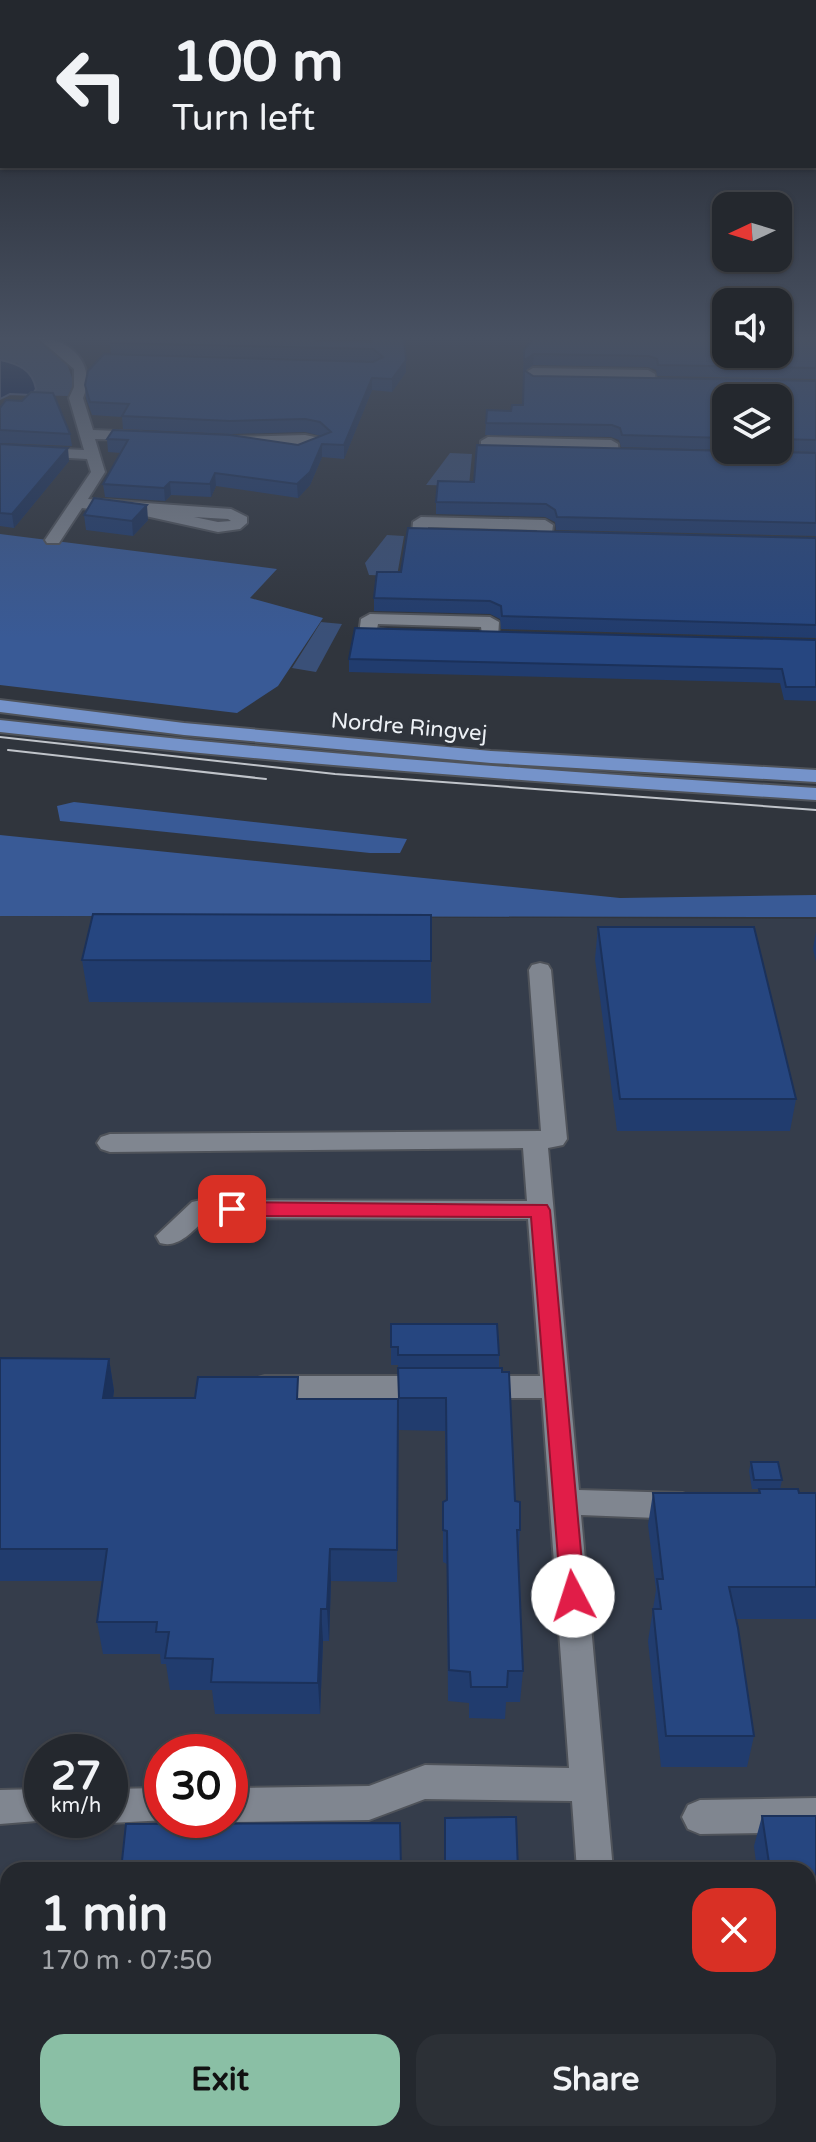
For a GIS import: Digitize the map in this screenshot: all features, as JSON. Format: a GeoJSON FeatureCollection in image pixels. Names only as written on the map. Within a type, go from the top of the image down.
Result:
{"type":"FeatureCollection","features":[{"type":"Feature","properties":{"kind":"main road","name":"Nordre Ringvej"},"geometry":{"type":"LineString","coordinates":[[0,706],[184,729],[491,757],[816,776]]}},
{"type":"Feature","properties":{"kind":"main road","name":"Nordre Ringvej"},"geometry":{"type":"LineString","coordinates":[[0,726],[183,747],[478,773],[816,794]]}},
{"type":"Feature","properties":{"kind":"street"},"geometry":{"type":"LineString","coordinates":[[53,540],[98,472],[88,438]]}},
{"type":"Feature","properties":{"kind":"street"},"geometry":{"type":"LineString","coordinates":[[305,439],[319,442],[321,446],[299,451],[224,440],[305,439]]}},
{"type":"Feature","properties":{"kind":"street"},"geometry":{"type":"LineString","coordinates":[[488,441],[611,444],[618,455],[488,452],[488,441]]}},
{"type":"Feature","properties":{"kind":"street"},"geometry":{"type":"LineString","coordinates":[[0,450],[94,455]]}},
{"type":"Feature","properties":{"kind":"street"},"geometry":{"type":"LineString","coordinates":[[78,503],[141,510],[231,514],[241,520],[234,526],[218,527],[141,510]]}},
{"type":"Feature","properties":{"kind":"street"},"geometry":{"type":"LineString","coordinates":[[421,522],[530,524],[545,525],[551,538],[420,535],[421,522]]}},
{"type":"Feature","properties":{"kind":"street"},"geometry":{"type":"LineString","coordinates":[[370,619],[490,622],[497,637],[368,634],[370,619]]}},
{"type":"Feature","properties":{"kind":"street"},"geometry":{"type":"LineString","coordinates":[[110,1143],[554,1139],[540,970]]}},
{"type":"Feature","properties":{"kind":"street"},"geometry":{"type":"LineString","coordinates":[[535,1139],[594,1862]]}},
{"type":"Feature","properties":{"kind":"street"},"geometry":{"type":"LineString","coordinates":[[169,1236],[201,1209],[540,1204]]}},
{"type":"Feature","properties":{"kind":"street"},"geometry":{"type":"LineString","coordinates":[[234,1387],[555,1387]]}},
{"type":"Feature","properties":{"kind":"street"},"geometry":{"type":"LineString","coordinates":[[565,1502],[708,1506]]}},
{"type":"Feature","properties":{"kind":"street"},"geometry":{"type":"LineString","coordinates":[[248,1805],[369,1803],[425,1782],[589,1785]]}},
{"type":"Feature","properties":{"kind":"street"},"geometry":{"type":"LineString","coordinates":[[0,1807],[24,1806]]}},
{"type":"Feature","properties":{"kind":"street"},"geometry":{"type":"LineString","coordinates":[[700,1817],[816,1815]]}},
{"type":"Feature","properties":{"kind":"shaded area"},"geometry":{"type":"Polygon","coordinates":[[[450,453],[472,454],[469,486],[426,485],[450,453]]]}},
{"type":"Feature","properties":{"kind":"shaded area"},"geometry":{"type":"Polygon","coordinates":[[[0,534],[277,569],[250,598],[323,618],[278,686],[237,713],[0,685],[0,534]]]}},
{"type":"Feature","properties":{"kind":"shaded area"},"geometry":{"type":"Polygon","coordinates":[[[387,535],[404,536],[397,576],[369,575],[365,563],[387,535]]]}},
{"type":"Feature","properties":{"kind":"shaded area"},"geometry":{"type":"Polygon","coordinates":[[[321,622],[342,624],[316,672],[292,668],[321,622]]]}},
{"type":"Feature","properties":{"kind":"shaded area"},"geometry":{"type":"Polygon","coordinates":[[[74,802],[407,839],[400,853],[370,853],[60,821],[57,806],[74,802]]]}},
{"type":"Feature","properties":{"kind":"shaded area"},"geometry":{"type":"Polygon","coordinates":[[[0,835],[620,898],[816,895],[816,917],[0,916],[0,835]]]}},
{"type":"Feature","properties":{"kind":"shaded area"},"geometry":{"type":"Polygon","coordinates":[[[0,916],[816,919],[816,1862],[0,1862],[0,916]]]}},
{"type":"Feature","properties":{"kind":"building"},"geometry":{"type":"Polygon","coordinates":[[[108,438],[250,438],[298,445],[316,438],[347,438],[344,445],[322,444],[310,472],[297,484],[215,473],[210,484],[170,482],[164,488],[103,484],[128,440],[108,438]]]}},
{"type":"Feature","properties":{"kind":"building"},"geometry":{"type":"Polygon","coordinates":[[[792,438],[816,438],[792,439],[792,438]]]}},
{"type":"Feature","properties":{"kind":"building"},"geometry":{"type":"Polygon","coordinates":[[[0,444],[68,448],[12,514],[0,513],[0,444]]]}},
{"type":"Feature","properties":{"kind":"building"},"geometry":{"type":"Polygon","coordinates":[[[477,445],[712,451],[712,464],[792,464],[792,452],[816,453],[816,523],[557,517],[555,510],[546,504],[436,502],[438,481],[474,482],[477,445]]]}},
{"type":"Feature","properties":{"kind":"building"},"geometry":{"type":"Polygon","coordinates":[[[94,498],[147,505],[132,521],[84,515],[94,498]]]}},
{"type":"Feature","properties":{"kind":"building"},"geometry":{"type":"Polygon","coordinates":[[[408,528],[816,538],[816,625],[502,616],[501,606],[490,601],[374,598],[377,572],[401,572],[408,528]]]}},
{"type":"Feature","properties":{"kind":"building"},"geometry":{"type":"Polygon","coordinates":[[[355,628],[816,640],[816,687],[786,687],[782,669],[349,659],[355,628]]]}},
{"type":"Feature","properties":{"kind":"building"},"geometry":{"type":"Polygon","coordinates":[[[93,914],[431,915],[431,961],[82,960],[93,914]]]}},
{"type":"Feature","properties":{"kind":"building"},"geometry":{"type":"Polygon","coordinates":[[[598,927],[754,927],[796,1099],[620,1099],[598,927]]]}},
{"type":"Feature","properties":{"kind":"building"},"geometry":{"type":"Polygon","coordinates":[[[391,1324],[497,1324],[499,1355],[398,1355],[398,1347],[391,1347],[391,1324]]]}},
{"type":"Feature","properties":{"kind":"building"},"geometry":{"type":"Polygon","coordinates":[[[0,1358],[109,1359],[103,1398],[195,1398],[198,1377],[298,1377],[297,1399],[398,1399],[397,1550],[330,1549],[327,1609],[321,1609],[318,1683],[211,1682],[213,1659],[165,1658],[169,1632],[156,1632],[157,1622],[97,1622],[107,1549],[0,1549],[0,1358]]]}},
{"type":"Feature","properties":{"kind":"building"},"geometry":{"type":"Polygon","coordinates":[[[398,1368],[502,1368],[502,1372],[509,1372],[515,1501],[520,1502],[520,1530],[517,1530],[523,1671],[508,1671],[507,1687],[471,1687],[470,1672],[449,1670],[447,1531],[443,1530],[443,1502],[447,1500],[446,1398],[399,1398],[398,1368]]]}},
{"type":"Feature","properties":{"kind":"building"},"geometry":{"type":"Polygon","coordinates":[[[751,1462],[778,1462],[782,1480],[754,1480],[751,1462]]]}},
{"type":"Feature","properties":{"kind":"building"},"geometry":{"type":"Polygon","coordinates":[[[759,1489],[798,1489],[799,1493],[816,1493],[816,1587],[729,1587],[754,1736],[666,1736],[653,1609],[661,1609],[657,1579],[663,1579],[653,1493],[760,1493],[759,1489]]]}},
{"type":"Feature","properties":{"kind":"building"},"geometry":{"type":"Polygon","coordinates":[[[762,1816],[816,1816],[816,1862],[769,1862],[762,1816]]]}},
{"type":"Feature","properties":{"kind":"building"},"geometry":{"type":"Polygon","coordinates":[[[516,1817],[518,1862],[445,1862],[445,1818],[516,1817]]]}},
{"type":"Feature","properties":{"kind":"building"},"geometry":{"type":"Polygon","coordinates":[[[400,1823],[401,1862],[122,1862],[128,1824],[144,1824],[144,1838],[248,1838],[248,1824],[400,1823]]]}},
{"type":"Feature","properties":{"kind":"tram line"},"geometry":{"type":"LineString","coordinates":[[0,737],[335,774],[816,810]]}},
{"type":"Feature","properties":{"kind":"tram line"},"geometry":{"type":"LineString","coordinates":[[8,750],[266,779]]}},
{"type":"Feature","properties":{"kind":"route"},"geometry":{"type":"LineString","coordinates":[[232,1209],[540,1210],[573,1596]]}}]}
